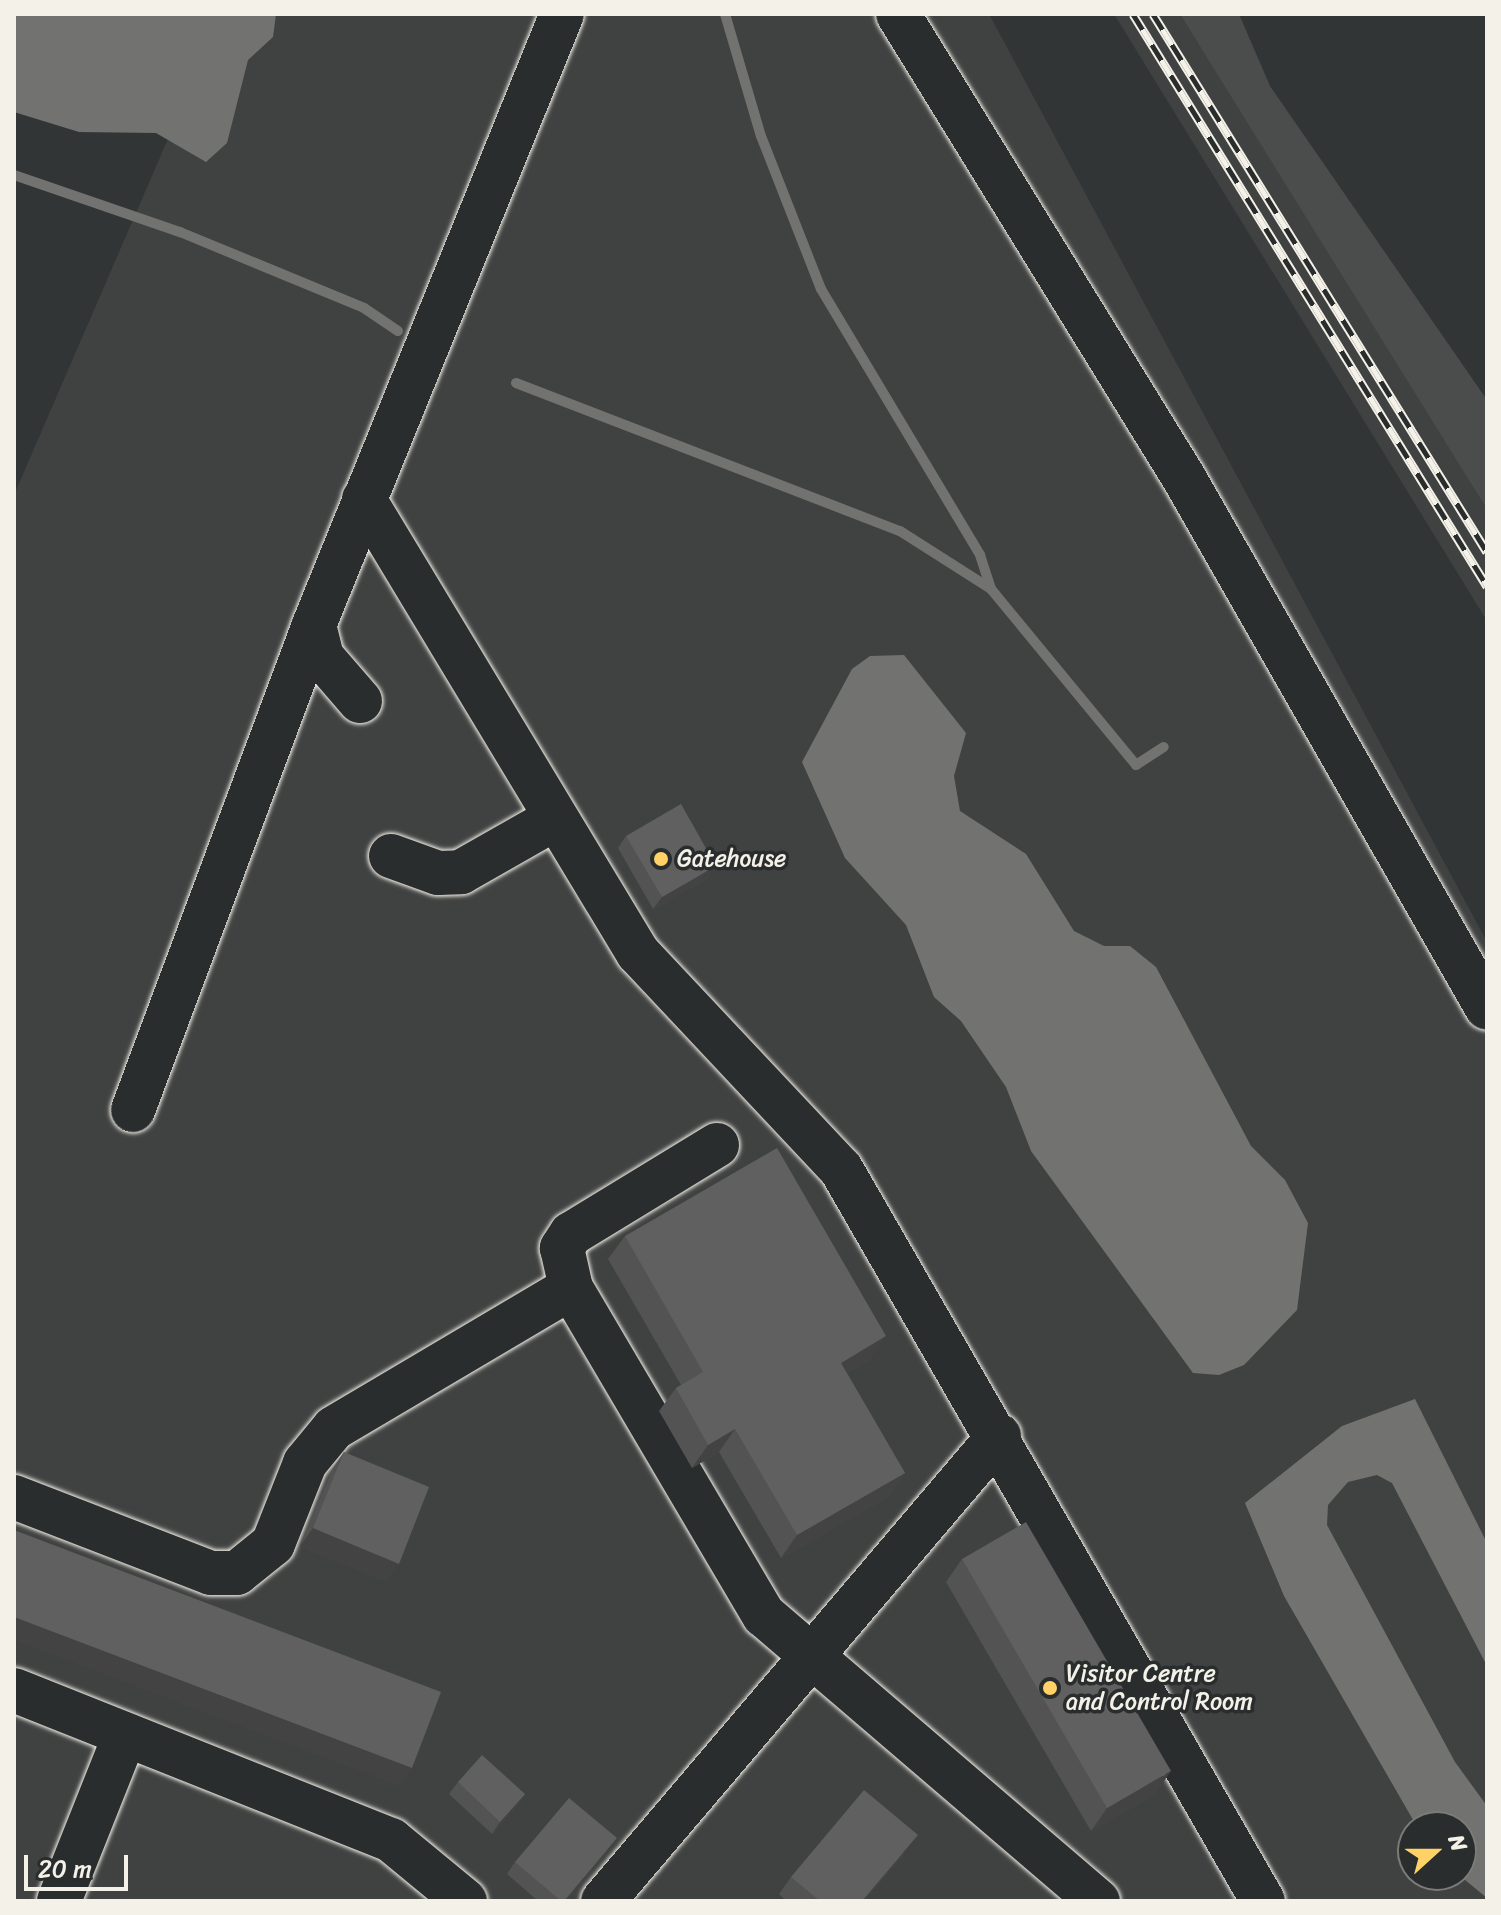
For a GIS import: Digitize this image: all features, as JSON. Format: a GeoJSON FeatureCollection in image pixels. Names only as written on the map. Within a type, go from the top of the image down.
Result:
{"type":"FeatureCollection","features":[{"type":"Feature","properties":{"kind":"lane"},"geometry":{"type":"LineString","coordinates":[[133,1110],[314,625],[562,14]]}},
{"type":"Feature","properties":{"kind":"lane"},"geometry":{"type":"LineString","coordinates":[[898,14],[1184,478],[1487,1008]]}},
{"type":"Feature","properties":{"kind":"lane"},"geometry":{"type":"LineString","coordinates":[[364,499],[638,953],[827,1148],[999,1436],[1263,1901]]}},
{"type":"Feature","properties":{"kind":"lane"},"geometry":{"type":"LineString","coordinates":[[314,625],[322,657],[360,701]]}},
{"type":"Feature","properties":{"kind":"lane"},"geometry":{"type":"LineString","coordinates":[[391,856],[438,873],[461,872],[556,818]]}},
{"type":"Feature","properties":{"kind":"lane"},"geometry":{"type":"LineString","coordinates":[[717,1145],[571,1234],[562,1266],[571,1288],[764,1615],[807,1658],[1098,1901]]}},
{"type":"Feature","properties":{"kind":"lane"},"geometry":{"type":"LineString","coordinates":[[14,1497],[211,1573],[237,1573],[273,1544],[305,1463],[334,1428],[571,1288]]}},
{"type":"Feature","properties":{"kind":"lane"},"geometry":{"type":"LineString","coordinates":[[619,1895],[807,1658],[999,1436]]}},
{"type":"Feature","properties":{"kind":"lane"},"geometry":{"type":"LineString","coordinates":[[14,1690],[391,1840],[465,1901]]}},
{"type":"Feature","properties":{"kind":"lane"},"geometry":{"type":"LineString","coordinates":[[59,1901],[125,1735]]}},
{"type":"Feature","properties":{"kind":"shaded area"},"geometry":{"type":"Polygon","coordinates":[[[14,14],[276,14],[273,37],[248,60],[227,143],[206,162],[156,133],[79,132],[14,112],[14,14]]]}},
{"type":"Feature","properties":{"kind":"shaded area"},"geometry":{"type":"Polygon","coordinates":[[[222,14],[989,14],[1487,942],[1487,1901],[14,1901],[14,495],[222,14]]]}},
{"type":"Feature","properties":{"kind":"shaded area"},"geometry":{"type":"Polygon","coordinates":[[[1114,14],[1180,14],[1422,397],[1487,509],[1487,621],[1114,14]]]}},
{"type":"Feature","properties":{"kind":"shaded area"},"geometry":{"type":"Polygon","coordinates":[[[1180,14],[1239,14],[1270,86],[1487,400],[1487,509],[1180,14]]]}},
{"type":"Feature","properties":{"kind":"shaded area"},"geometry":{"type":"Polygon","coordinates":[[[904,655],[966,733],[954,776],[960,811],[1026,854],[1074,931],[1104,946],[1130,946],[1156,967],[1251,1146],[1285,1180],[1308,1223],[1297,1310],[1244,1365],[1219,1375],[1193,1373],[1031,1151],[1006,1087],[961,1021],[934,997],[906,925],[845,858],[802,762],[852,669],[870,656],[904,655]]]}},
{"type":"Feature","properties":{"kind":"shaded area"},"geometry":{"type":"Polygon","coordinates":[[[1415,1399],[1487,1543],[1487,1666],[1392,1483],[1377,1475],[1348,1482],[1328,1505],[1327,1525],[1455,1762],[1487,1806],[1487,1898],[1477,1890],[1477,1811],[1408,1811],[1284,1596],[1245,1503],[1342,1426],[1415,1399]]]}},
{"type":"Feature","properties":{"kind":"building","name":"Gatehouse"},"geometry":{"type":"Polygon","coordinates":[[[681,804],[716,866],[662,897],[626,836],[681,804]]]}},
{"type":"Feature","properties":{"kind":"building"},"geometry":{"type":"Polygon","coordinates":[[[777,1148],[886,1336],[841,1363],[905,1473],[797,1535],[735,1429],[708,1445],[676,1388],[703,1372],[625,1236],[777,1148]]]}},
{"type":"Feature","properties":{"kind":"building"},"geometry":{"type":"Polygon","coordinates":[[[344,1452],[429,1487],[399,1564],[313,1528],[344,1452]]]}},
{"type":"Feature","properties":{"kind":"building","name":"Visitor Centre and Control Room"},"geometry":{"type":"Polygon","coordinates":[[[1026,1522],[1171,1771],[1107,1808],[962,1559],[1026,1522]]]}},
{"type":"Feature","properties":{"kind":"building"},"geometry":{"type":"Polygon","coordinates":[[[14,1530],[441,1692],[412,1768],[14,1617],[14,1530]]]}},
{"type":"Feature","properties":{"kind":"building"},"geometry":{"type":"Polygon","coordinates":[[[482,1755],[525,1794],[500,1822],[458,1782],[482,1755]]]}},
{"type":"Feature","properties":{"kind":"building"},"geometry":{"type":"Polygon","coordinates":[[[864,1790],[918,1835],[862,1901],[820,1901],[791,1877],[864,1790]]]}},
{"type":"Feature","properties":{"kind":"building"},"geometry":{"type":"Polygon","coordinates":[[[569,1798],[617,1838],[561,1901],[515,1862],[569,1798]]]}},
{"type":"Feature","properties":{"kind":"waterway"},"geometry":{"type":"LineString","coordinates":[[725,14],[761,136],[821,289],[980,555],[991,589]]}},
{"type":"Feature","properties":{"kind":"waterway"},"geometry":{"type":"LineString","coordinates":[[14,175],[180,232],[364,308],[398,331]]}},
{"type":"Feature","properties":{"kind":"waterway"},"geometry":{"type":"LineString","coordinates":[[516,383],[900,531],[991,589],[1136,765],[1164,747]]}},
{"type":"Feature","properties":{"kind":"railway"},"geometry":{"type":"LineString","coordinates":[[1133,14],[1487,586]]}},
{"type":"Feature","properties":{"kind":"railway"},"geometry":{"type":"LineString","coordinates":[[1153,14],[1487,552]]}},
{"type":"Feature","properties":{"kind":"place","name":"Gatehouse"},"geometry":{"type":"Point","coordinates":[661,859]}},
{"type":"Feature","properties":{"kind":"place","name":"Visitor Centre and Control Room"},"geometry":{"type":"Point","coordinates":[1050,1688]}}]}
